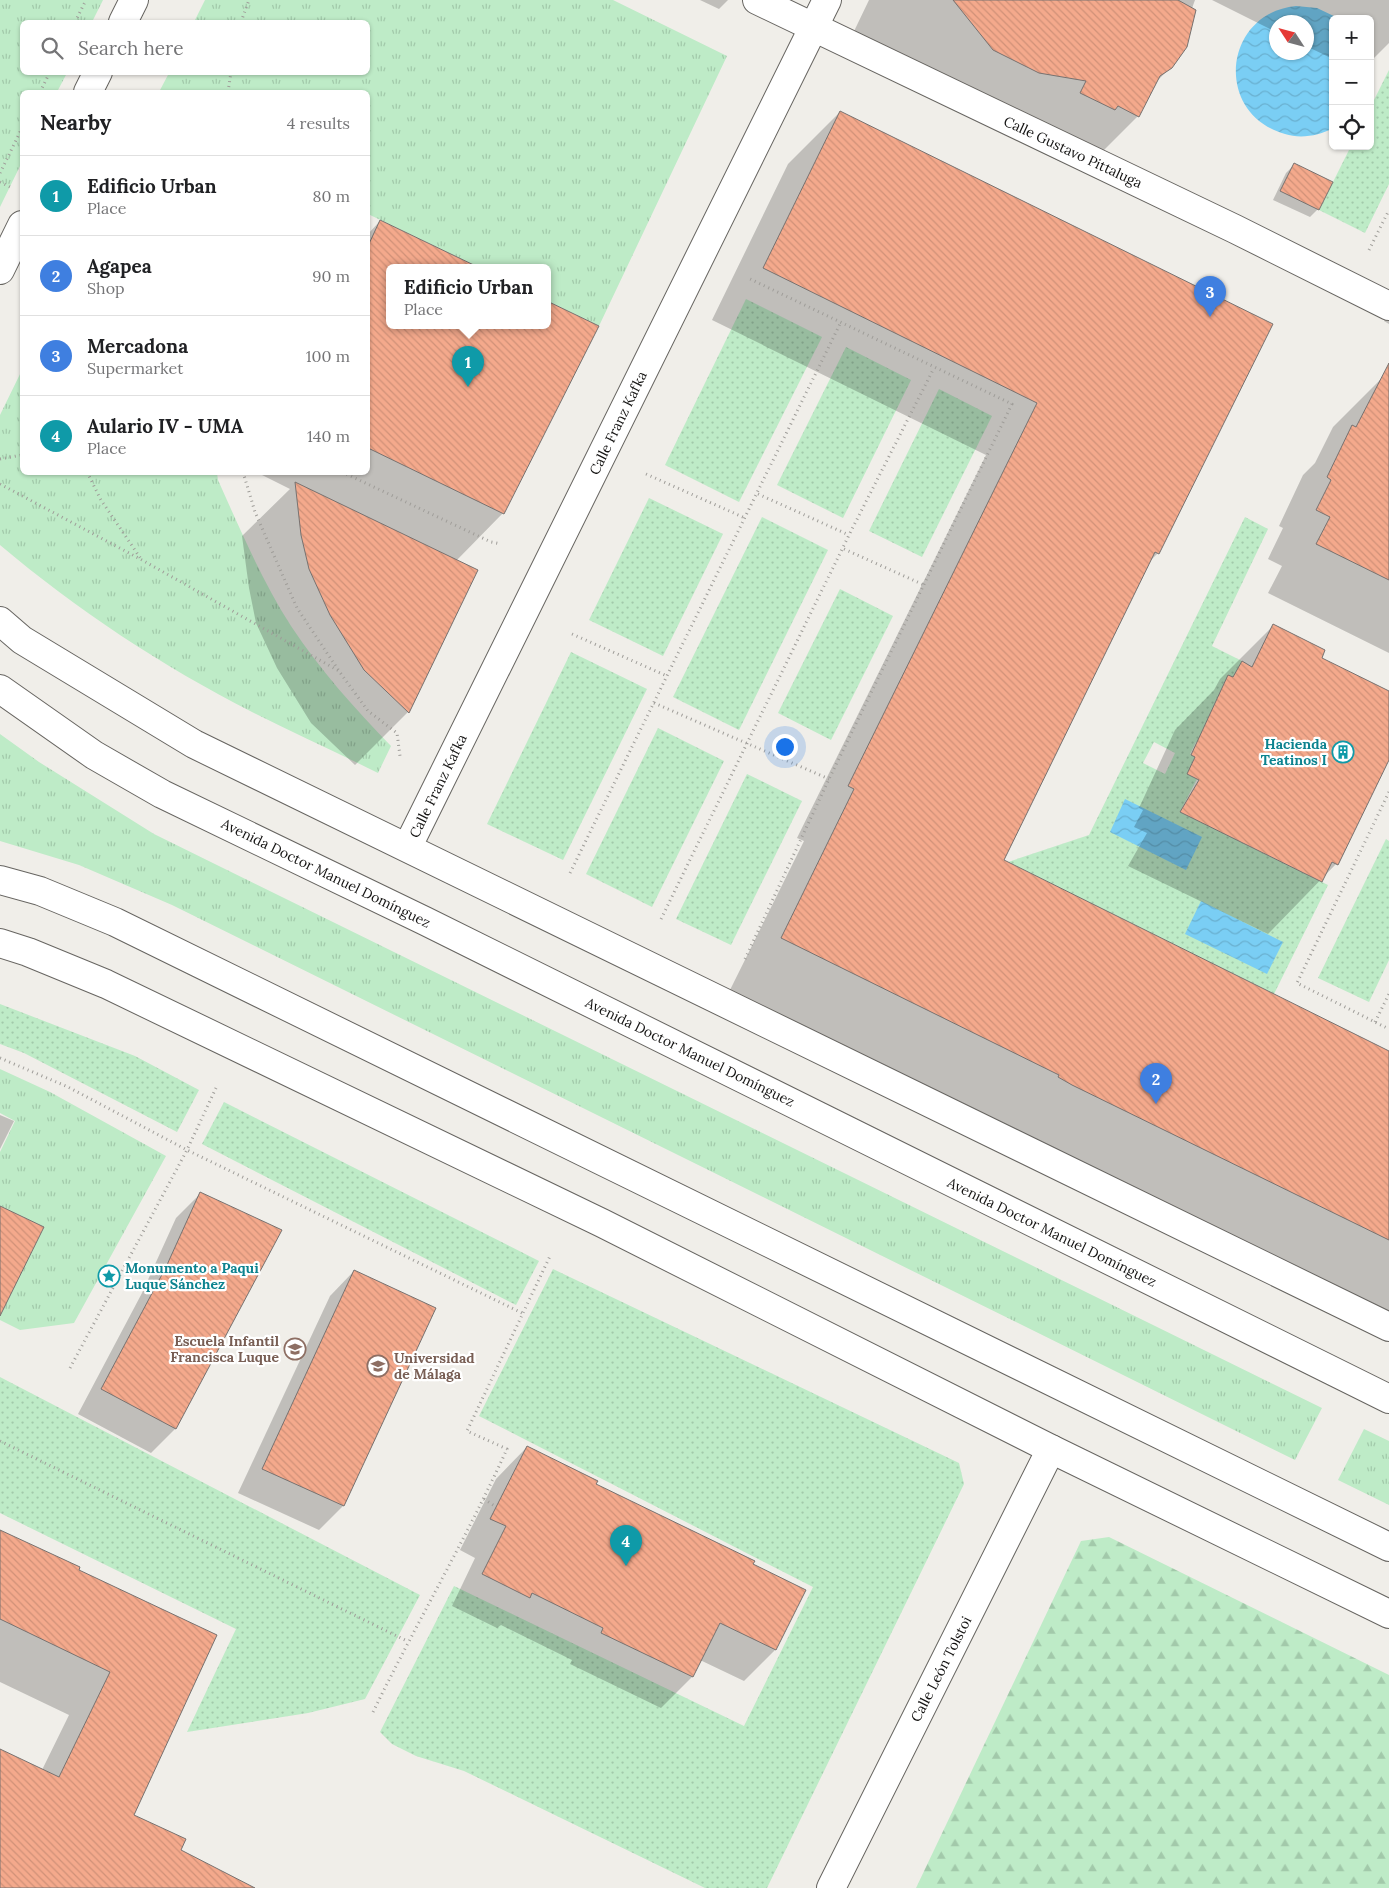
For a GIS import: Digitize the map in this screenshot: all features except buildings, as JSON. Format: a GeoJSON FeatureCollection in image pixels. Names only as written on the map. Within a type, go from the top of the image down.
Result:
{"type":"FeatureCollection","features":[{"type":"Feature","properties":{"kind":"street"},"geometry":{"type":"LineString","coordinates":[[124,20],[134,0]]}},
{"type":"Feature","properties":{"kind":"street","name":"Calle Gustavo Pittaluga"},"geometry":{"type":"LineString","coordinates":[[757,0],[1235,229],[1389,306]]}},
{"type":"Feature","properties":{"kind":"street","name":"Calle Franz Kafka"},"geometry":{"type":"LineString","coordinates":[[408,846],[827,0]]}},
{"type":"Feature","properties":{"kind":"street"},"geometry":{"type":"LineString","coordinates":[[89,90],[96,75]]}},
{"type":"Feature","properties":{"kind":"street"},"geometry":{"type":"LineString","coordinates":[[0,270],[20,229]]}},
{"type":"Feature","properties":{"kind":"street"},"geometry":{"type":"LineString","coordinates":[[0,621],[22,640],[194,744],[408,846],[1389,1327]]}},
{"type":"Feature","properties":{"kind":"street","name":"Avenida Doctor Manuel Domínguez"},"geometry":{"type":"LineString","coordinates":[[0,689],[94,755],[162,794],[425,921],[1389,1399]]}},
{"type":"Feature","properties":{"kind":"street"},"geometry":{"type":"LineString","coordinates":[[0,880],[40,891],[116,922],[1389,1547]]}},
{"type":"Feature","properties":{"kind":"street"},"geometry":{"type":"LineString","coordinates":[[0,943],[28,952],[106,984],[602,1223],[1051,1449],[1272,1555],[1389,1614]]}},
{"type":"Feature","properties":{"kind":"street","name":"Calle León Tolstoi"},"geometry":{"type":"LineString","coordinates":[[831,1888],[1051,1449]]}},
{"type":"Feature","properties":{"kind":"path"},"geometry":{"type":"LineString","coordinates":[[76,20],[86,0]]}},
{"type":"Feature","properties":{"kind":"path"},"geometry":{"type":"LineString","coordinates":[[242,20],[248,0]]}},
{"type":"Feature","properties":{"kind":"path"},"geometry":{"type":"LineString","coordinates":[[41,90],[48,75]]}},
{"type":"Feature","properties":{"kind":"path"},"geometry":{"type":"LineString","coordinates":[[228,90],[231,75]]}},
{"type":"Feature","properties":{"kind":"path"},"geometry":{"type":"LineString","coordinates":[[0,173],[20,132]]}},
{"type":"Feature","properties":{"kind":"path"},"geometry":{"type":"LineString","coordinates":[[0,182],[10,187]]}},
{"type":"Feature","properties":{"kind":"path"},"geometry":{"type":"LineString","coordinates":[[1369,250],[1389,210]]}},
{"type":"Feature","properties":{"kind":"path"},"geometry":{"type":"LineString","coordinates":[[745,959],[828,779],[1012,404],[840,324],[748,278]]}},
{"type":"Feature","properties":{"kind":"path"},"geometry":{"type":"LineString","coordinates":[[570,873],[840,324]]}},
{"type":"Feature","properties":{"kind":"path"},"geometry":{"type":"LineString","coordinates":[[661,918],[849,535],[934,368]]}},
{"type":"Feature","properties":{"kind":"path"},"geometry":{"type":"LineString","coordinates":[[0,459],[20,455]]}},
{"type":"Feature","properties":{"kind":"path"},"geometry":{"type":"LineString","coordinates":[[646,474],[745,518]]}},
{"type":"Feature","properties":{"kind":"path"},"geometry":{"type":"LineString","coordinates":[[88,475],[101,500],[142,560]]}},
{"type":"Feature","properties":{"kind":"path"},"geometry":{"type":"LineString","coordinates":[[245,475],[255,512],[297,608],[339,671],[368,710],[397,733],[400,756]]}},
{"type":"Feature","properties":{"kind":"path"},"geometry":{"type":"LineString","coordinates":[[348,475],[491,542],[501,544]]}},
{"type":"Feature","properties":{"kind":"path"},"geometry":{"type":"LineString","coordinates":[[0,484],[142,560],[339,671]]}},
{"type":"Feature","properties":{"kind":"path"},"geometry":{"type":"LineString","coordinates":[[758,494],[849,535]]}},
{"type":"Feature","properties":{"kind":"path"},"geometry":{"type":"LineString","coordinates":[[844,548],[924,585]]}},
{"type":"Feature","properties":{"kind":"path"},"geometry":{"type":"LineString","coordinates":[[572,634],[667,676]]}},
{"type":"Feature","properties":{"kind":"path"},"geometry":{"type":"LineString","coordinates":[[654,703],[828,779]]}},
{"type":"Feature","properties":{"kind":"path"},"geometry":{"type":"LineString","coordinates":[[1389,792],[1297,983],[1389,1029]]}},
{"type":"Feature","properties":{"kind":"path"},"geometry":{"type":"LineString","coordinates":[[1375,1022],[1389,994]]}},
{"type":"Feature","properties":{"kind":"path"},"geometry":{"type":"LineString","coordinates":[[0,1058],[68,1087],[187,1150],[522,1313]]}},
{"type":"Feature","properties":{"kind":"path"},"geometry":{"type":"LineString","coordinates":[[70,1368],[187,1150],[216,1088]]}},
{"type":"Feature","properties":{"kind":"path"},"geometry":{"type":"LineString","coordinates":[[373,1712],[407,1641],[484,1499],[507,1449],[467,1430],[551,1254]]}},
{"type":"Feature","properties":{"kind":"path"},"geometry":{"type":"LineString","coordinates":[[0,1441],[407,1641]]}},
{"type":"Feature","properties":{"kind":"path"},"geometry":{"type":"LineString","coordinates":[[484,1499],[496,1507]]}},
{"type":"Feature","properties":{"kind":"green space"},"geometry":{"type":"Polygon","coordinates":[[[0,0],[103,0],[93,20],[20,20],[20,75],[66,75],[58,90],[20,90],[20,166],[0,207],[0,0]]]}},
{"type":"Feature","properties":{"kind":"green space"},"geometry":{"type":"Polygon","coordinates":[[[205,0],[613,0],[727,56],[599,326],[551,303],[551,264],[472,264],[370,215],[370,90],[160,90],[168,75],[370,75],[370,20],[195,20],[205,0]]]}},
{"type":"Feature","properties":{"kind":"green space"},"geometry":{"type":"Polygon","coordinates":[[[1389,70],[1389,184],[1365,233],[1319,210],[1349,150],[1374,150],[1374,100],[1389,70]]]}},
{"type":"Feature","properties":{"kind":"green space"},"geometry":{"type":"Polygon","coordinates":[[[746,299],[822,337],[739,502],[665,465],[746,299]]]}},
{"type":"Feature","properties":{"kind":"green space"},"geometry":{"type":"Polygon","coordinates":[[[846,347],[911,380],[843,518],[777,485],[846,347]]]}},
{"type":"Feature","properties":{"kind":"green space"},"geometry":{"type":"Polygon","coordinates":[[[20,374],[20,475],[217,475],[252,554],[280,609],[338,689],[391,746],[378,773],[252,712],[185,676],[121,636],[59,592],[0,545],[0,415],[20,374]]]}},
{"type":"Feature","properties":{"kind":"green space"},"geometry":{"type":"Polygon","coordinates":[[[939,389],[992,416],[922,557],[869,531],[939,389]]]}},
{"type":"Feature","properties":{"kind":"green space"},"geometry":{"type":"Polygon","coordinates":[[[649,498],[723,534],[663,656],[589,620],[649,498]]]}},
{"type":"Feature","properties":{"kind":"green space"},"geometry":{"type":"Polygon","coordinates":[[[762,517],[828,550],[739,730],[673,697],[762,517]]]}},
{"type":"Feature","properties":{"kind":"green space"},"geometry":{"type":"Polygon","coordinates":[[[1245,517],[1268,529],[1212,646],[1242,661],[1201,744],[1196,742],[1190,754],[1195,757],[1187,774],[1197,779],[1180,812],[1328,885],[1274,994],[1008,862],[1089,835],[1245,517]],[[1154,742],[1143,763],[1165,774],[1175,753],[1154,742]]]}},
{"type":"Feature","properties":{"kind":"green space"},"geometry":{"type":"Polygon","coordinates":[[[840,589],[893,616],[831,740],[778,713],[840,589]]]}},
{"type":"Feature","properties":{"kind":"green space"},"geometry":{"type":"Polygon","coordinates":[[[571,652],[647,689],[563,860],[487,824],[571,652]]]}},
{"type":"Feature","properties":{"kind":"green space"},"geometry":{"type":"Polygon","coordinates":[[[658,728],[724,761],[652,907],[586,874],[658,728]]]}},
{"type":"Feature","properties":{"kind":"green space"},"geometry":{"type":"Polygon","coordinates":[[[0,734],[39,762],[154,834],[1322,1408],[1295,1460],[172,905],[79,865],[0,841],[0,734]]]}},
{"type":"Feature","properties":{"kind":"green space"},"geometry":{"type":"Polygon","coordinates":[[[747,774],[802,801],[731,945],[676,919],[747,774]]]}},
{"type":"Feature","properties":{"kind":"green space"},"geometry":{"type":"Polygon","coordinates":[[[1386,839],[1389,841],[1389,960],[1369,1002],[1318,978],[1386,839]]]}},
{"type":"Feature","properties":{"kind":"green space"},"geometry":{"type":"Polygon","coordinates":[[[0,1004],[135,1056],[199,1090],[177,1132],[24,1053],[0,1044],[0,1004]]]}},
{"type":"Feature","properties":{"kind":"green space"},"geometry":{"type":"Polygon","coordinates":[[[0,1069],[50,1092],[166,1156],[74,1323],[20,1330],[0,1320],[0,1315],[44,1227],[0,1206],[0,1152],[15,1121],[0,1113],[0,1069]]]}},
{"type":"Feature","properties":{"kind":"green space"},"geometry":{"type":"Polygon","coordinates":[[[224,1102],[539,1261],[516,1305],[202,1144],[224,1102]]]}},
{"type":"Feature","properties":{"kind":"green space"},"geometry":{"type":"Polygon","coordinates":[[[553,1269],[959,1463],[964,1484],[767,1888],[705,1888],[464,1771],[416,1756],[392,1744],[380,1732],[454,1586],[744,1726],[813,1587],[479,1416],[553,1269]]]}},
{"type":"Feature","properties":{"kind":"green space"},"geometry":{"type":"Polygon","coordinates":[[[0,1377],[420,1595],[365,1699],[308,1713],[187,1732],[236,1629],[0,1513],[0,1377]]]}},
{"type":"Feature","properties":{"kind":"green space"},"geometry":{"type":"Polygon","coordinates":[[[1364,1429],[1389,1441],[1389,1505],[1338,1480],[1364,1429]]]}},
{"type":"Feature","properties":{"kind":"green space"},"geometry":{"type":"Polygon","coordinates":[[[1109,1537],[1389,1675],[1389,1888],[916,1888],[1081,1541],[1109,1537]]]}},
{"type":"Feature","properties":{"kind":"water"},"geometry":{"type":"Polygon","coordinates":[[[1296,6],[1317,8],[1332,15],[1329,15],[1328,131],[1316,135],[1291,136],[1262,123],[1246,107],[1238,87],[1236,65],[1241,44],[1253,26],[1269,15],[1269,60],[1314,60],[1314,15],[1269,15],[1296,6]]]}},
{"type":"Feature","properties":{"kind":"water"},"geometry":{"type":"Polygon","coordinates":[[[1125,799],[1202,837],[1186,870],[1110,832],[1125,799]]]}},
{"type":"Feature","properties":{"kind":"water"},"geometry":{"type":"Polygon","coordinates":[[[1201,901],[1283,942],[1267,974],[1185,934],[1201,901]]]}},
{"type":"Feature","properties":{"kind":"place","name":"Mercadona"},"geometry":{"type":"Point","coordinates":[1210,317]}},
{"type":"Feature","properties":{"kind":"place","name":"Edificio Urban"},"geometry":{"type":"Point","coordinates":[468,387]}},
{"type":"Feature","properties":{"kind":"place","name":"Hacienda Teatinos I"},"geometry":{"type":"Point","coordinates":[1343,752]}},
{"type":"Feature","properties":{"kind":"place","name":"Agapea"},"geometry":{"type":"Point","coordinates":[1156,1104]}},
{"type":"Feature","properties":{"kind":"place","name":"Monumento a Paqui Luque Sánchez"},"geometry":{"type":"Point","coordinates":[109,1276]}},
{"type":"Feature","properties":{"kind":"place","name":"Escuela Infantil Francisca Luque"},"geometry":{"type":"Point","coordinates":[295,1349]}},
{"type":"Feature","properties":{"kind":"place","name":"Universidad de Málaga"},"geometry":{"type":"Point","coordinates":[378,1366]}},
{"type":"Feature","properties":{"kind":"place","name":"Aulario IV - UMA"},"geometry":{"type":"Point","coordinates":[626,1566]}}]}
